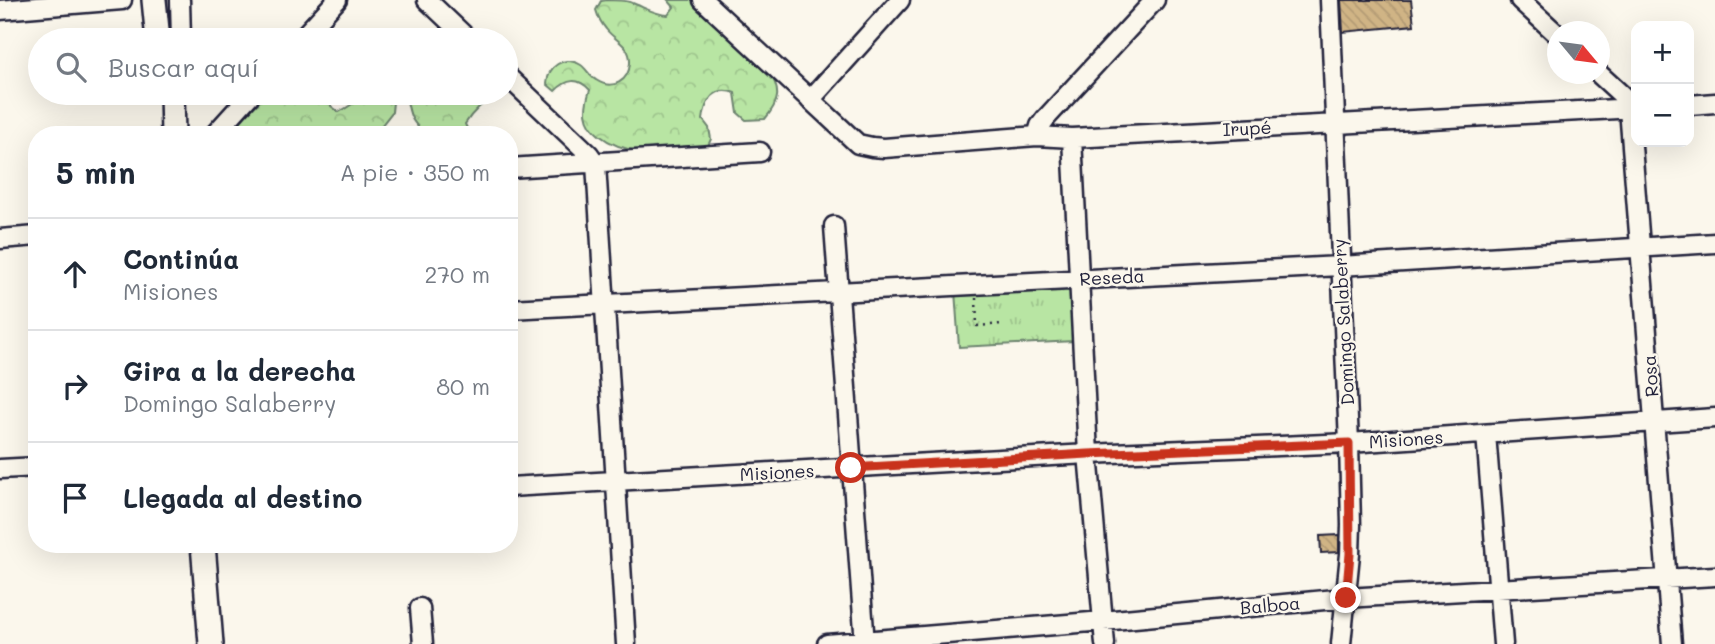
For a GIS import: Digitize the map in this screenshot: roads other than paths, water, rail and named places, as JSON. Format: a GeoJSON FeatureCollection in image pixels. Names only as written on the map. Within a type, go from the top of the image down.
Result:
{"type":"FeatureCollection","features":[{"type":"Feature","properties":{"kind":"main road"},"geometry":{"type":"LineString","coordinates":[[156,3],[157,28]]}},
{"type":"Feature","properties":{"kind":"main road"},"geometry":{"type":"LineString","coordinates":[[156,3],[165,28]]}},
{"type":"Feature","properties":{"kind":"main road"},"geometry":{"type":"LineString","coordinates":[[172,105],[173,126]]}},
{"type":"Feature","properties":{"kind":"main road"},"geometry":{"type":"LineString","coordinates":[[204,553],[211,644]]}},
{"type":"Feature","properties":{"kind":"street"},"geometry":{"type":"LineString","coordinates":[[0,10],[122,0]]}},
{"type":"Feature","properties":{"kind":"street"},"geometry":{"type":"LineString","coordinates":[[180,0],[181,28]]}},
{"type":"Feature","properties":{"kind":"street"},"geometry":{"type":"LineString","coordinates":[[311,28],[337,0]]}},
{"type":"Feature","properties":{"kind":"street"},"geometry":{"type":"LineString","coordinates":[[426,0],[456,28]]}},
{"type":"Feature","properties":{"kind":"street"},"geometry":{"type":"LineString","coordinates":[[703,0],[810,100],[900,0]]}},
{"type":"Feature","properties":{"kind":"street"},"geometry":{"type":"LineString","coordinates":[[1037,136],[1046,118],[1155,0]]}},
{"type":"Feature","properties":{"kind":"street","name":"Domingo Salaberry"},"geometry":{"type":"LineString","coordinates":[[1330,0],[1349,443],[1350,554],[1341,644]]}},
{"type":"Feature","properties":{"kind":"street"},"geometry":{"type":"LineString","coordinates":[[1520,0],[1547,25]]}},
{"type":"Feature","properties":{"kind":"street"},"geometry":{"type":"LineString","coordinates":[[1610,84],[1631,106]]}},
{"type":"Feature","properties":{"kind":"street"},"geometry":{"type":"LineString","coordinates":[[518,86],[589,154],[596,164],[626,644]]}},
{"type":"Feature","properties":{"kind":"street","name":"Irupé"},"geometry":{"type":"LineString","coordinates":[[810,100],[858,144],[872,148],[1037,136],[1072,138],[1631,108]]}},
{"type":"Feature","properties":{"kind":"street"},"geometry":{"type":"LineString","coordinates":[[1694,105],[1715,103]]}},
{"type":"Feature","properties":{"kind":"street"},"geometry":{"type":"LineString","coordinates":[[222,126],[241,105]]}},
{"type":"Feature","properties":{"kind":"street"},"geometry":{"type":"LineString","coordinates":[[1072,138],[1088,454],[1105,644]]}},
{"type":"Feature","properties":{"kind":"street","name":"Rosa"},"geometry":{"type":"LineString","coordinates":[[1635,147],[1640,247],[1672,644]]}},
{"type":"Feature","properties":{"kind":"street"},"geometry":{"type":"LineString","coordinates":[[518,168],[760,152]]}},
{"type":"Feature","properties":{"kind":"street"},"geometry":{"type":"LineString","coordinates":[[834,226],[865,642]]}},
{"type":"Feature","properties":{"kind":"street"},"geometry":{"type":"LineString","coordinates":[[0,239],[28,237]]}},
{"type":"Feature","properties":{"kind":"street","name":"Reseda"},"geometry":{"type":"LineString","coordinates":[[518,309],[1715,243]]}},
{"type":"Feature","properties":{"kind":"street","name":"Misiones"},"geometry":{"type":"LineString","coordinates":[[518,486],[1088,454],[1349,443],[1715,418]]}},
{"type":"Feature","properties":{"kind":"street"},"geometry":{"type":"LineString","coordinates":[[1486,434],[1503,644]]}},
{"type":"Feature","properties":{"kind":"street"},"geometry":{"type":"LineString","coordinates":[[0,470],[28,468]]}},
{"type":"Feature","properties":{"kind":"street","name":"Balboa"},"geometry":{"type":"LineString","coordinates":[[827,644],[1346,598],[1715,576]]}},
{"type":"Feature","properties":{"kind":"street"},"geometry":{"type":"LineString","coordinates":[[420,608],[423,644]]}}]}
